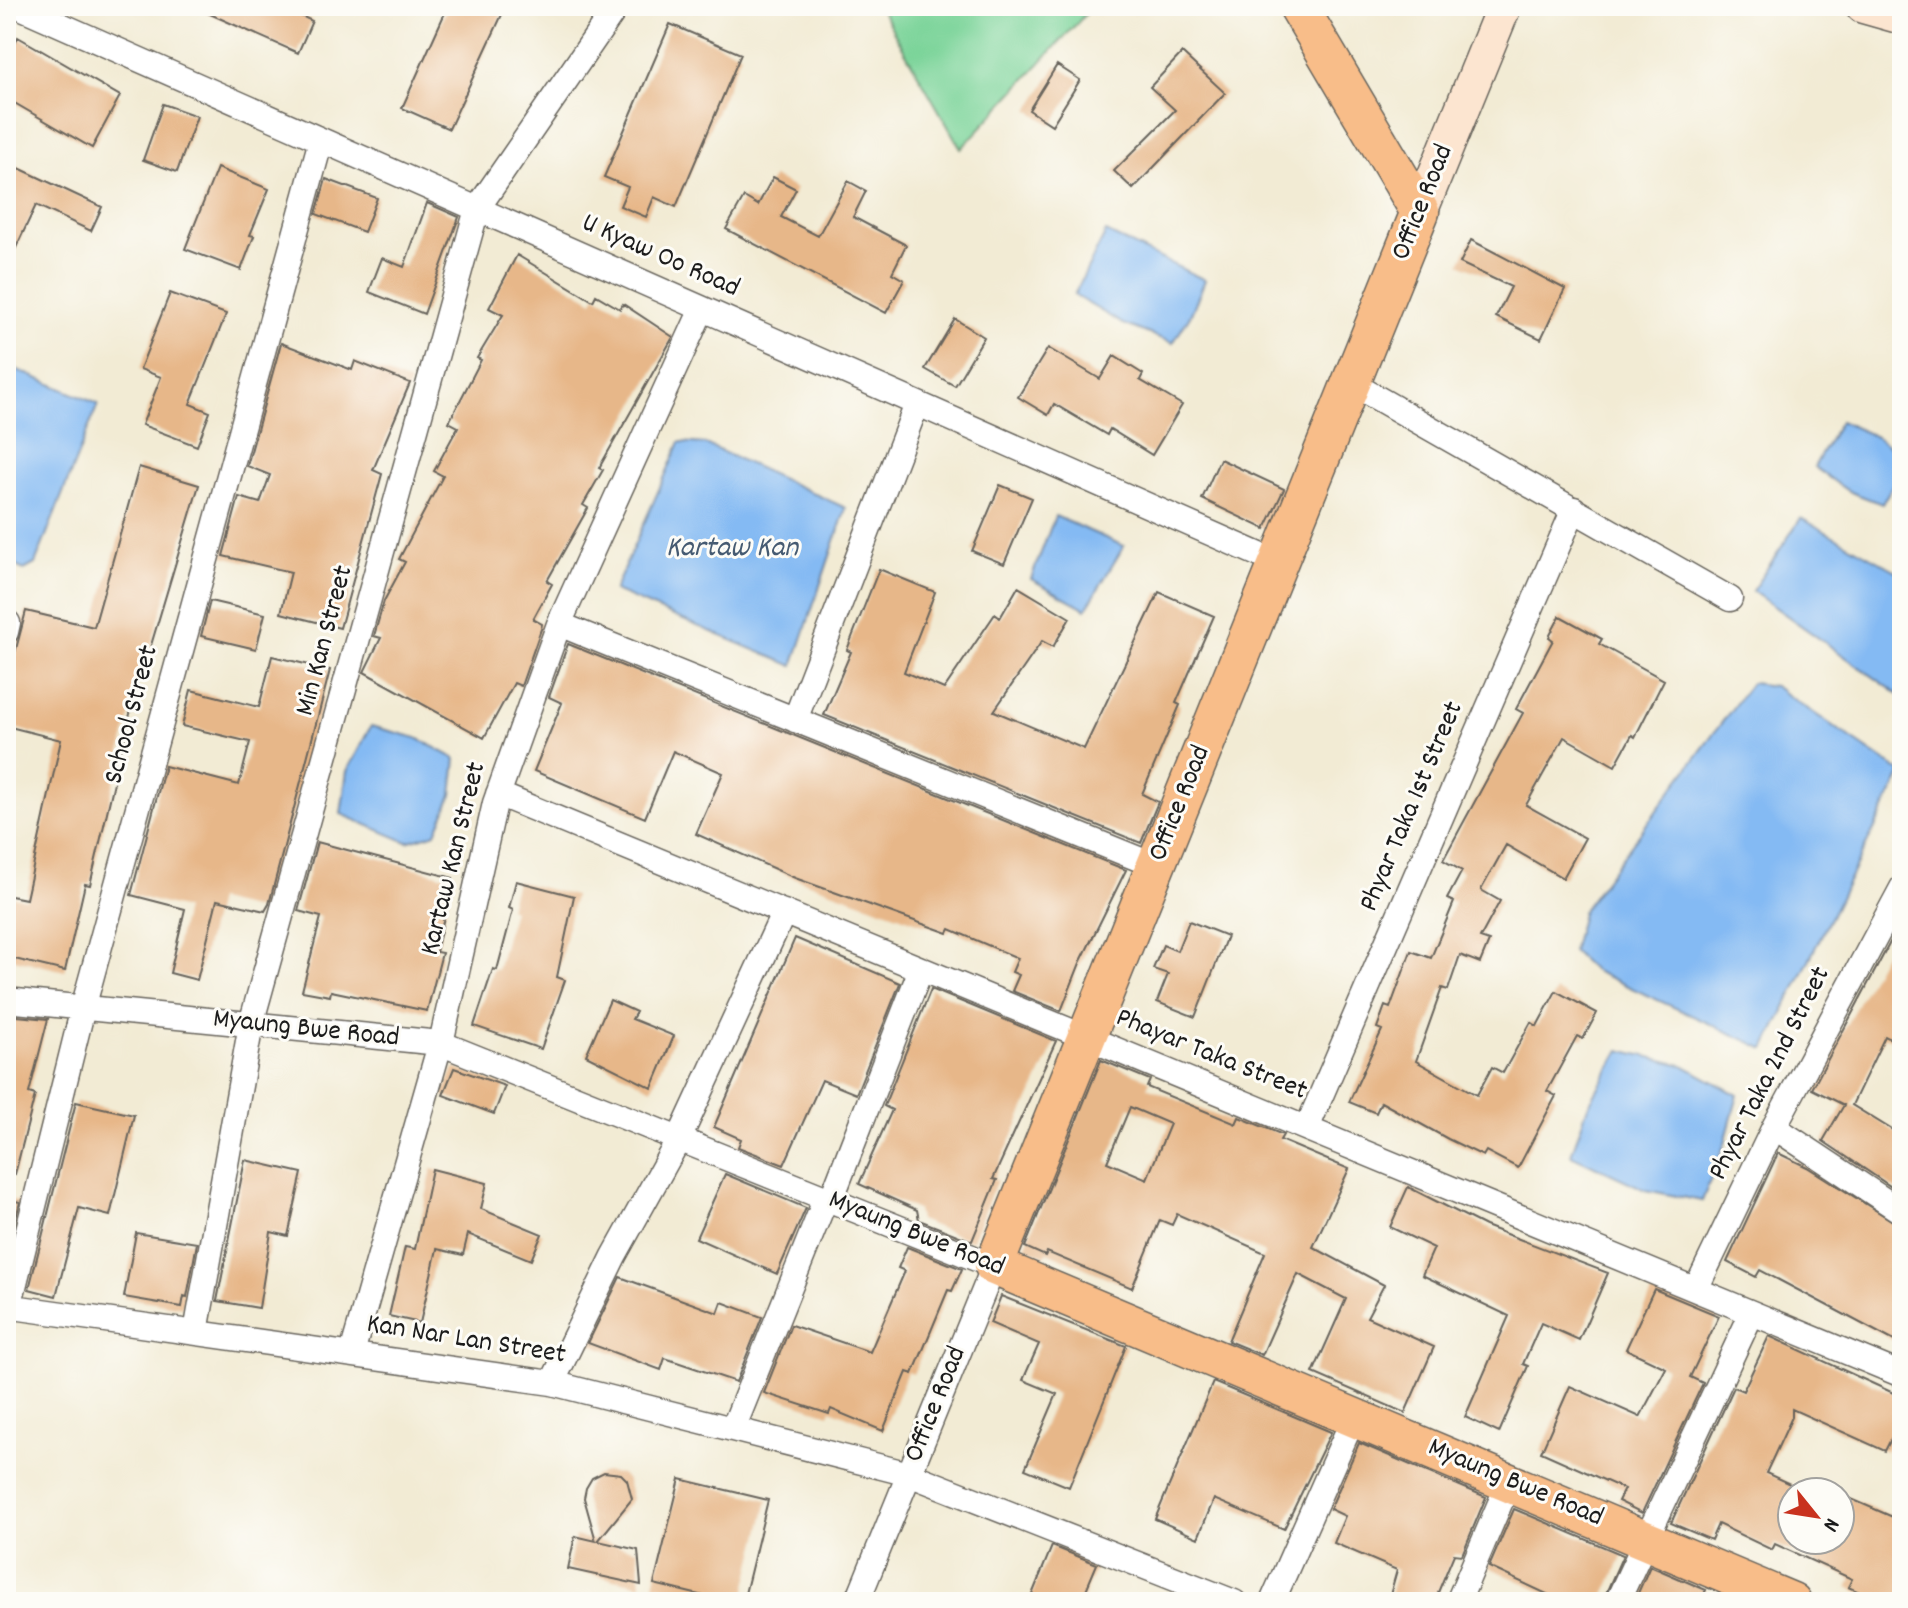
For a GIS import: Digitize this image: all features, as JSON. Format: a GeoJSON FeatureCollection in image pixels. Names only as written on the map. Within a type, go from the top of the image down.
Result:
{"type":"FeatureCollection","features":[{"type":"Feature","properties":{"kind":"main road"},"geometry":{"type":"LineString","coordinates":[[1298,6],[1420,212]]}},
{"type":"Feature","properties":{"kind":"main road","name":"Office Road"},"geometry":{"type":"LineString","coordinates":[[994,1266],[1420,212]]}},
{"type":"Feature","properties":{"kind":"main road","name":"Myaung Bwe Road"},"geometry":{"type":"LineString","coordinates":[[994,1266],[1792,1602]]}},
{"type":"Feature","properties":{"kind":"street","name":"U Kyaw Oo Road"},"geometry":{"type":"LineString","coordinates":[[18,6],[1278,563]]}},
{"type":"Feature","properties":{"kind":"street","name":"Min Kan Street"},"geometry":{"type":"LineString","coordinates":[[196,1332],[251,1024],[477,209],[617,6]]}},
{"type":"Feature","properties":{"kind":"street","name":"Office Road"},"geometry":{"type":"LineString","coordinates":[[1420,212],[1504,6]]}},
{"type":"Feature","properties":{"kind":"street"},"geometry":{"type":"LineString","coordinates":[[1863,6],[1902,17]]}},
{"type":"Feature","properties":{"kind":"street","name":"School Street"},"geometry":{"type":"LineString","coordinates":[[8,1306],[83,1008],[321,140]]}},
{"type":"Feature","properties":{"kind":"street","name":"Kartaw Kan Street"},"geometry":{"type":"LineString","coordinates":[[352,1353],[440,1043],[498,794],[559,624],[702,309]]}},
{"type":"Feature","properties":{"kind":"street"},"geometry":{"type":"LineString","coordinates":[[1351,383],[1730,599]]}},
{"type":"Feature","properties":{"kind":"street"},"geometry":{"type":"LineString","coordinates":[[795,720],[917,404]]}},
{"type":"Feature","properties":{"kind":"street","name":"Phyar Taka 1st Street"},"geometry":{"type":"LineString","coordinates":[[1307,1128],[1574,509]]}},
{"type":"Feature","properties":{"kind":"street"},"geometry":{"type":"LineString","coordinates":[[559,624],[1156,866]]}},
{"type":"Feature","properties":{"kind":"street","name":"Phayar Taka Street"},"geometry":{"type":"LineString","coordinates":[[498,794],[1899,1373]]}},
{"type":"Feature","properties":{"kind":"street","name":"Phyar Taka 2nd Street"},"geometry":{"type":"LineString","coordinates":[[1696,1289],[1774,1127],[1902,888]]}},
{"type":"Feature","properties":{"kind":"street"},"geometry":{"type":"LineString","coordinates":[[552,1383],[614,1256],[679,1139],[784,912]]}},
{"type":"Feature","properties":{"kind":"street"},"geometry":{"type":"LineString","coordinates":[[733,1429],[921,969]]}},
{"type":"Feature","properties":{"kind":"street","name":"Myaung Bwe Road"},"geometry":{"type":"LineString","coordinates":[[6,1000],[440,1043],[994,1266]]}},
{"type":"Feature","properties":{"kind":"street"},"geometry":{"type":"LineString","coordinates":[[1774,1127],[1902,1212]]}},
{"type":"Feature","properties":{"kind":"street","name":"Office Road"},"geometry":{"type":"LineString","coordinates":[[857,1602],[994,1266]]}},
{"type":"Feature","properties":{"kind":"street","name":"Kan Nar Lan Street"},"geometry":{"type":"LineString","coordinates":[[8,1306],[552,1383],[909,1474],[1234,1602]]}},
{"type":"Feature","properties":{"kind":"street"},"geometry":{"type":"LineString","coordinates":[[1617,1602],[1752,1313]]}},
{"type":"Feature","properties":{"kind":"street"},"geometry":{"type":"LineString","coordinates":[[1272,1602],[1354,1417]]}},
{"type":"Feature","properties":{"kind":"street"},"geometry":{"type":"LineString","coordinates":[[1458,1602],[1509,1482]]}},
{"type":"Feature","properties":{"kind":"green space"},"geometry":{"type":"Polygon","coordinates":[[[879,6],[1093,6],[961,149],[879,6]]]}},
{"type":"Feature","properties":{"kind":"water"},"geometry":{"type":"Polygon","coordinates":[[[1106,232],[1205,280],[1191,314],[1173,343],[1123,324],[1074,295],[1106,232]]]}},
{"type":"Feature","properties":{"kind":"water"},"geometry":{"type":"Polygon","coordinates":[[[6,365],[98,404],[35,564],[24,570],[6,561],[6,365]]]}},
{"type":"Feature","properties":{"kind":"water"},"geometry":{"type":"Polygon","coordinates":[[[1840,421],[1876,437],[1902,455],[1902,468],[1882,504],[1848,491],[1814,467],[1840,421]]]}},
{"type":"Feature","properties":{"kind":"water","name":"Kartaw Kan"},"geometry":{"type":"Polygon","coordinates":[[[680,442],[705,444],[846,508],[793,666],[614,591],[680,442]]]}},
{"type":"Feature","properties":{"kind":"water"},"geometry":{"type":"Polygon","coordinates":[[[1055,516],[1124,546],[1086,609],[1031,579],[1055,516]]]}},
{"type":"Feature","properties":{"kind":"water"},"geometry":{"type":"Polygon","coordinates":[[[1801,518],[1902,574],[1902,697],[1752,591],[1801,518]]]}},
{"type":"Feature","properties":{"kind":"water"},"geometry":{"type":"Polygon","coordinates":[[[1751,683],[1774,686],[1902,773],[1765,1049],[1592,970],[1572,951],[1583,910],[1751,683]]]}},
{"type":"Feature","properties":{"kind":"water"},"geometry":{"type":"Polygon","coordinates":[[[371,726],[417,738],[456,759],[452,795],[436,833],[407,842],[341,814],[347,771],[371,726]]]}},
{"type":"Feature","properties":{"kind":"water"},"geometry":{"type":"Polygon","coordinates":[[[1620,1050],[1683,1065],[1738,1095],[1725,1143],[1702,1201],[1646,1190],[1571,1155],[1588,1106],[1620,1050]]]}},
{"type":"Feature","properties":{"kind":"building"},"geometry":{"type":"Polygon","coordinates":[[[192,6],[280,6],[312,21],[298,53],[192,6]]]}},
{"type":"Feature","properties":{"kind":"building"},"geometry":{"type":"Polygon","coordinates":[[[448,6],[506,6],[449,129],[402,108],[448,6]]]}},
{"type":"Feature","properties":{"kind":"building"},"geometry":{"type":"Polygon","coordinates":[[[670,24],[741,54],[676,207],[654,197],[646,217],[620,206],[628,187],[604,177],[670,24]]]}},
{"type":"Feature","properties":{"kind":"building"},"geometry":{"type":"Polygon","coordinates":[[[18,37],[120,96],[92,148],[6,98],[6,59],[18,37]]]}},
{"type":"Feature","properties":{"kind":"building"},"geometry":{"type":"Polygon","coordinates":[[[1182,53],[1225,93],[1133,189],[1114,171],[1175,110],[1150,87],[1182,53]]]}},
{"type":"Feature","properties":{"kind":"building"},"geometry":{"type":"Polygon","coordinates":[[[1057,65],[1080,80],[1052,125],[1029,110],[1057,65]]]}},
{"type":"Feature","properties":{"kind":"building"},"geometry":{"type":"Polygon","coordinates":[[[163,104],[197,116],[177,172],[143,160],[163,104]]]}},
{"type":"Feature","properties":{"kind":"building"},"geometry":{"type":"Polygon","coordinates":[[[6,162],[102,207],[91,231],[36,205],[6,269],[6,162]]]}},
{"type":"Feature","properties":{"kind":"building"},"geometry":{"type":"Polygon","coordinates":[[[217,168],[269,189],[250,235],[254,236],[241,270],[185,249],[217,168]]]}},
{"type":"Feature","properties":{"kind":"building"},"geometry":{"type":"Polygon","coordinates":[[[773,177],[796,189],[781,217],[818,236],[848,181],[866,191],[853,217],[906,245],[892,273],[904,280],[886,313],[726,229],[744,197],[758,205],[773,177]]]}},
{"type":"Feature","properties":{"kind":"building"},"geometry":{"type":"Polygon","coordinates":[[[326,179],[377,198],[364,232],[316,214],[326,179]]]}},
{"type":"Feature","properties":{"kind":"building"},"geometry":{"type":"Polygon","coordinates":[[[427,203],[459,217],[424,314],[369,292],[382,258],[404,267],[427,203]]]}},
{"type":"Feature","properties":{"kind":"building"},"geometry":{"type":"Polygon","coordinates":[[[1471,240],[1565,289],[1541,339],[1496,317],[1511,287],[1460,263],[1471,240]]]}},
{"type":"Feature","properties":{"kind":"building"},"geometry":{"type":"Polygon","coordinates":[[[517,255],[593,301],[596,295],[620,309],[623,304],[673,337],[599,468],[603,470],[583,505],[588,508],[547,581],[552,584],[533,619],[542,624],[541,629],[521,686],[514,683],[484,738],[364,672],[381,638],[374,636],[384,601],[405,562],[399,559],[443,476],[434,471],[458,427],[449,422],[481,360],[477,358],[503,315],[489,308],[517,255]]]}},
{"type":"Feature","properties":{"kind":"building"},"geometry":{"type":"Polygon","coordinates":[[[170,293],[226,314],[190,404],[210,412],[197,446],[142,425],[161,377],[140,369],[170,293]]]}},
{"type":"Feature","properties":{"kind":"building"},"geometry":{"type":"Polygon","coordinates":[[[955,319],[984,337],[955,386],[925,369],[955,319]]]}},
{"type":"Feature","properties":{"kind":"building"},"geometry":{"type":"Polygon","coordinates":[[[281,343],[352,370],[355,361],[410,383],[373,470],[382,474],[340,628],[281,613],[291,572],[223,556],[239,497],[260,503],[270,475],[247,466],[281,343]]]}},
{"type":"Feature","properties":{"kind":"building"},"geometry":{"type":"Polygon","coordinates":[[[1048,348],[1100,379],[1114,356],[1143,374],[1140,380],[1182,405],[1152,455],[1110,429],[1107,435],[1054,404],[1048,415],[1018,397],[1048,348]]]}},
{"type":"Feature","properties":{"kind":"building"},"geometry":{"type":"Polygon","coordinates":[[[1220,459],[1284,489],[1265,529],[1202,499],[1220,459]]]}},
{"type":"Feature","properties":{"kind":"building"},"geometry":{"type":"Polygon","coordinates":[[[139,467],[199,485],[143,672],[140,671],[90,885],[85,884],[65,971],[6,957],[6,895],[26,899],[61,740],[6,726],[6,687],[26,611],[94,627],[139,467]]]}},
{"type":"Feature","properties":{"kind":"building"},"geometry":{"type":"Polygon","coordinates":[[[1000,485],[1032,498],[1004,564],[972,551],[1000,485]]]}},
{"type":"Feature","properties":{"kind":"building"},"geometry":{"type":"Polygon","coordinates":[[[879,569],[935,592],[904,672],[944,689],[995,614],[1000,618],[1018,587],[1070,618],[1053,647],[1042,641],[994,711],[1084,749],[1159,592],[1214,616],[1176,703],[1180,705],[1142,794],[1158,802],[1141,843],[824,715],[851,652],[847,650],[879,569]]]}},
{"type":"Feature","properties":{"kind":"building"},"geometry":{"type":"Polygon","coordinates":[[[210,601],[265,614],[256,649],[201,636],[210,601]]]}},
{"type":"Feature","properties":{"kind":"building"},"geometry":{"type":"Polygon","coordinates":[[[1560,616],[1602,639],[1599,644],[1664,680],[1635,737],[1632,735],[1615,766],[1564,737],[1526,805],[1585,838],[1563,878],[1506,845],[1481,890],[1500,901],[1480,938],[1489,941],[1480,963],[1460,955],[1448,990],[1442,988],[1416,1061],[1477,1095],[1492,1067],[1503,1073],[1531,1022],[1537,1026],[1556,991],[1597,1013],[1583,1039],[1577,1036],[1547,1091],[1556,1096],[1518,1168],[1486,1151],[1483,1156],[1381,1102],[1376,1113],[1349,1102],[1382,1030],[1377,1028],[1385,1006],[1390,1008],[1411,951],[1431,958],[1454,902],[1447,899],[1462,871],[1443,860],[1523,713],[1516,709],[1553,640],[1549,637],[1560,616]]]}},
{"type":"Feature","properties":{"kind":"building"},"geometry":{"type":"Polygon","coordinates":[[[568,644],[1126,870],[1080,963],[1061,1011],[1012,991],[1019,975],[1012,972],[1018,958],[950,929],[948,933],[795,878],[696,834],[723,773],[673,751],[645,818],[534,771],[562,703],[549,697],[568,644]]]}},
{"type":"Feature","properties":{"kind":"building"},"geometry":{"type":"Polygon","coordinates":[[[272,656],[330,670],[269,904],[265,911],[217,900],[197,980],[170,973],[185,909],[131,895],[165,766],[239,785],[250,742],[182,726],[191,690],[259,707],[272,656]]]}},
{"type":"Feature","properties":{"kind":"building"},"geometry":{"type":"Polygon","coordinates":[[[317,842],[453,878],[436,952],[442,953],[427,1011],[331,991],[330,996],[302,991],[321,917],[298,911],[317,842]]]}},
{"type":"Feature","properties":{"kind":"building"},"geometry":{"type":"Polygon","coordinates":[[[516,881],[574,896],[557,977],[565,980],[541,1049],[474,1026],[493,969],[497,970],[513,910],[509,908],[516,881]]]}},
{"type":"Feature","properties":{"kind":"building"},"geometry":{"type":"Polygon","coordinates":[[[1902,920],[1902,1045],[1885,1036],[1852,1105],[1902,1136],[1902,1194],[1823,1141],[1844,1105],[1812,1089],[1902,920]]]}},
{"type":"Feature","properties":{"kind":"building"},"geometry":{"type":"Polygon","coordinates":[[[1189,921],[1227,936],[1195,1017],[1157,1002],[1168,974],[1153,969],[1163,945],[1177,951],[1189,921]]]}},
{"type":"Feature","properties":{"kind":"building"},"geometry":{"type":"Polygon","coordinates":[[[795,938],[900,983],[856,1094],[822,1080],[784,1165],[738,1147],[741,1139],[714,1127],[795,938]]]}},
{"type":"Feature","properties":{"kind":"building"},"geometry":{"type":"Polygon","coordinates":[[[931,989],[1056,1041],[993,1179],[997,1180],[972,1241],[919,1220],[917,1210],[859,1184],[892,1110],[884,1106],[931,989]]]}},
{"type":"Feature","properties":{"kind":"building"},"geometry":{"type":"Polygon","coordinates":[[[610,1000],[636,1012],[632,1019],[674,1036],[652,1088],[586,1055],[610,1000]]]}},
{"type":"Feature","properties":{"kind":"building"},"geometry":{"type":"Polygon","coordinates":[[[6,1015],[48,1019],[29,1093],[35,1095],[15,1174],[6,1172],[6,1015]]]}},
{"type":"Feature","properties":{"kind":"building"},"geometry":{"type":"Polygon","coordinates":[[[1101,1060],[1150,1080],[1147,1087],[1236,1124],[1239,1117],[1283,1135],[1280,1140],[1349,1169],[1313,1247],[1384,1285],[1367,1317],[1434,1347],[1405,1413],[1313,1373],[1346,1299],[1298,1274],[1262,1355],[1228,1341],[1265,1253],[1177,1214],[1172,1225],[1160,1220],[1132,1288],[1047,1252],[1045,1256],[1025,1247],[1101,1060]],[[1130,1107],[1107,1162],[1147,1179],[1170,1124],[1130,1107]]]}},
{"type":"Feature","properties":{"kind":"building"},"geometry":{"type":"Polygon","coordinates":[[[454,1068],[505,1086],[494,1114],[443,1095],[454,1068]]]}},
{"type":"Feature","properties":{"kind":"building"},"geometry":{"type":"Polygon","coordinates":[[[76,1102],[134,1115],[110,1216],[79,1208],[56,1296],[29,1289],[76,1102]]]}},
{"type":"Feature","properties":{"kind":"building"},"geometry":{"type":"Polygon","coordinates":[[[1778,1153],[1807,1167],[1902,1227],[1902,1345],[1760,1270],[1756,1277],[1727,1262],[1778,1153]]]}},
{"type":"Feature","properties":{"kind":"building"},"geometry":{"type":"Polygon","coordinates":[[[245,1160],[302,1173],[288,1236],[271,1232],[259,1308],[217,1301],[245,1160]]]}},
{"type":"Feature","properties":{"kind":"building"},"geometry":{"type":"Polygon","coordinates":[[[432,1169],[487,1183],[481,1209],[542,1234],[531,1260],[468,1234],[463,1255],[437,1249],[420,1323],[389,1316],[405,1247],[415,1249],[432,1169]]]}},
{"type":"Feature","properties":{"kind":"building"},"geometry":{"type":"Polygon","coordinates":[[[725,1174],[806,1208],[777,1274],[696,1238],[725,1174]]]}},
{"type":"Feature","properties":{"kind":"building"},"geometry":{"type":"Polygon","coordinates":[[[1408,1187],[1485,1226],[1608,1273],[1579,1340],[1541,1323],[1523,1364],[1528,1366],[1499,1433],[1465,1417],[1509,1316],[1422,1275],[1434,1248],[1390,1227],[1408,1187]]]}},
{"type":"Feature","properties":{"kind":"building"},"geometry":{"type":"Polygon","coordinates":[[[6,1199],[20,1202],[6,1257],[6,1199]]]}},
{"type":"Feature","properties":{"kind":"building"},"geometry":{"type":"Polygon","coordinates":[[[136,1233],[197,1243],[187,1297],[184,1296],[182,1307],[124,1297],[136,1233]]]}},
{"type":"Feature","properties":{"kind":"building"},"geometry":{"type":"Polygon","coordinates":[[[907,1247],[962,1269],[952,1291],[948,1290],[913,1374],[907,1372],[883,1431],[831,1409],[829,1414],[764,1393],[791,1325],[870,1352],[905,1271],[898,1268],[907,1247]]]}},
{"type":"Feature","properties":{"kind":"building"},"geometry":{"type":"Polygon","coordinates":[[[620,1277],[718,1313],[722,1302],[762,1317],[736,1382],[665,1358],[661,1370],[588,1343],[620,1277]]]}},
{"type":"Feature","properties":{"kind":"building"},"geometry":{"type":"Polygon","coordinates":[[[1654,1289],[1719,1316],[1690,1377],[1703,1383],[1642,1513],[1618,1501],[1624,1489],[1541,1452],[1570,1386],[1640,1417],[1666,1368],[1626,1349],[1654,1289]]]}},
{"type":"Feature","properties":{"kind":"building"},"geometry":{"type":"Polygon","coordinates":[[[1001,1296],[1126,1346],[1069,1487],[1025,1469],[1057,1394],[1023,1380],[1039,1344],[990,1323],[1001,1296]]]}},
{"type":"Feature","properties":{"kind":"building"},"geometry":{"type":"Polygon","coordinates":[[[1769,1336],[1902,1397],[1902,1417],[1885,1451],[1792,1409],[1792,1417],[1766,1473],[1776,1478],[1776,1544],[1772,1550],[1718,1524],[1711,1540],[1671,1523],[1734,1387],[1743,1391],[1769,1336]]]}},
{"type":"Feature","properties":{"kind":"building"},"geometry":{"type":"Polygon","coordinates":[[[1213,1382],[1331,1432],[1284,1529],[1214,1499],[1198,1538],[1155,1519],[1213,1382]]]}},
{"type":"Feature","properties":{"kind":"building"},"geometry":{"type":"Polygon","coordinates":[[[1359,1443],[1486,1497],[1462,1555],[1454,1554],[1434,1602],[1388,1602],[1397,1570],[1334,1543],[1345,1516],[1330,1509],[1359,1443]]]}},
{"type":"Feature","properties":{"kind":"building"},"geometry":{"type":"Polygon","coordinates":[[[604,1472],[621,1474],[627,1480],[632,1499],[598,1541],[638,1550],[641,1585],[568,1569],[575,1536],[596,1541],[584,1498],[592,1478],[604,1472]]]}},
{"type":"Feature","properties":{"kind":"building"},"geometry":{"type":"Polygon","coordinates":[[[680,1479],[768,1500],[743,1602],[728,1602],[654,1584],[680,1479]]]}},
{"type":"Feature","properties":{"kind":"building"},"geometry":{"type":"Polygon","coordinates":[[[1856,1501],[1902,1521],[1902,1602],[1882,1602],[1848,1587],[1852,1579],[1801,1556],[1856,1556],[1856,1501]]]}},
{"type":"Feature","properties":{"kind":"building"},"geometry":{"type":"Polygon","coordinates":[[[1514,1509],[1623,1555],[1602,1602],[1564,1602],[1489,1567],[1514,1509]]]}},
{"type":"Feature","properties":{"kind":"building"},"geometry":{"type":"Polygon","coordinates":[[[1052,1546],[1097,1564],[1081,1602],[1029,1602],[1052,1546]]]}},
{"type":"Feature","properties":{"kind":"building"},"geometry":{"type":"Polygon","coordinates":[[[1650,1566],[1706,1590],[1700,1602],[1634,1602],[1650,1566]]]}}]}
